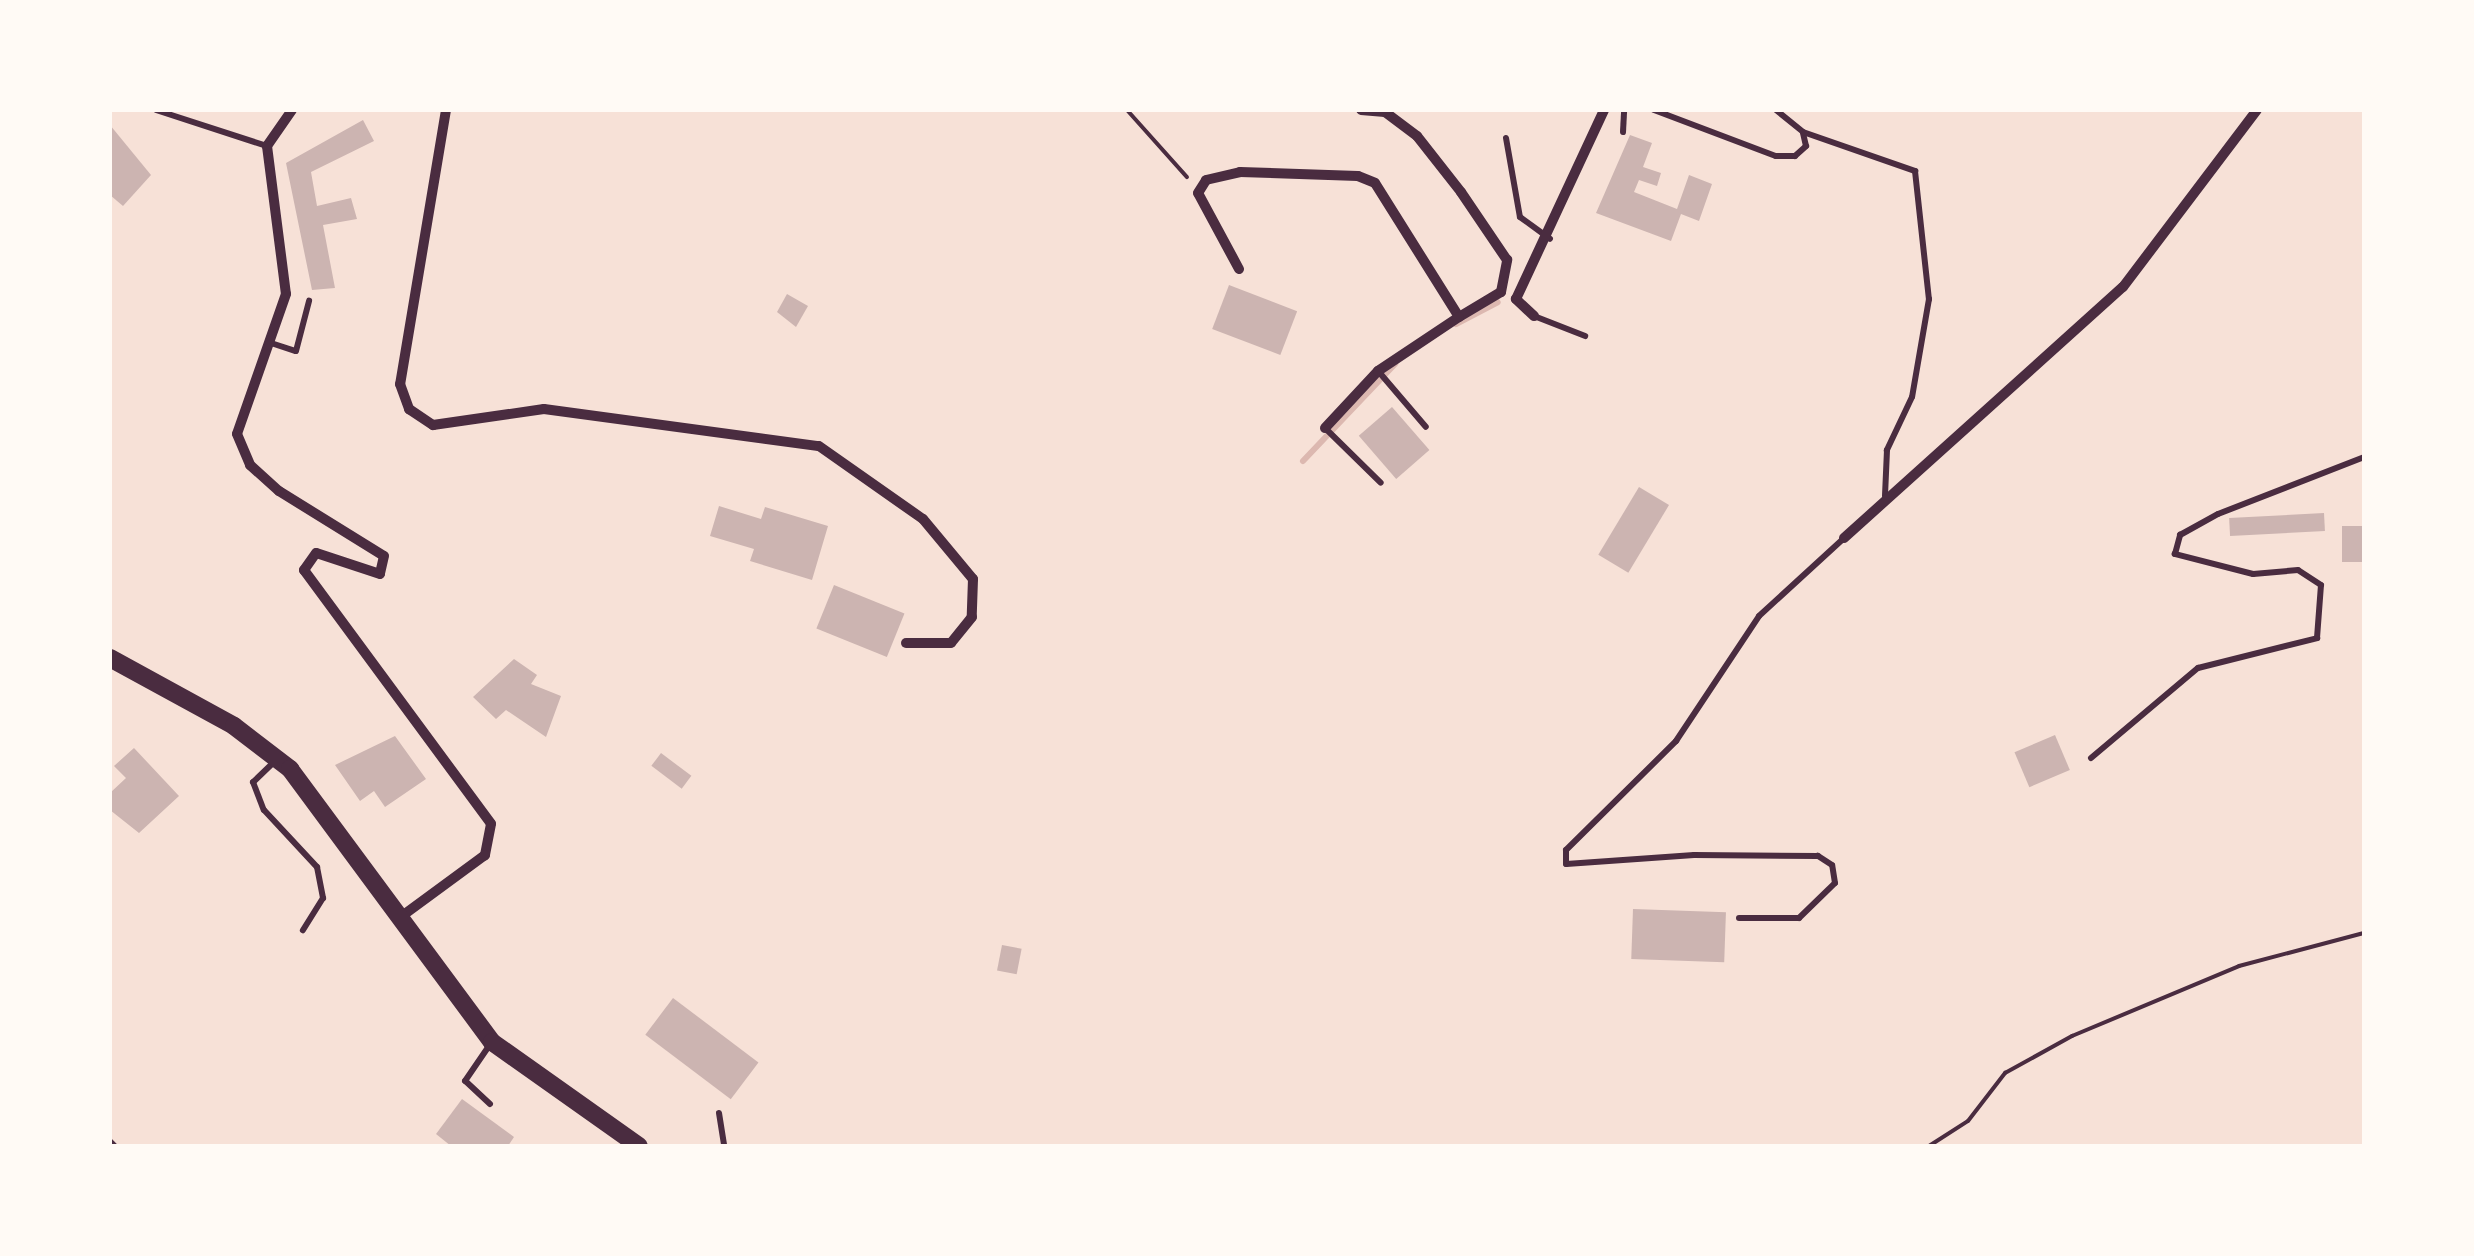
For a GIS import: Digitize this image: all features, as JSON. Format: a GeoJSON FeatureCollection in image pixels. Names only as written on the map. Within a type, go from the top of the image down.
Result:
{"type":"FeatureCollection","features":[{"type":"Feature","properties":{"kind":"street"},"geometry":{"type":"LineString","coordinates":[[292,110],[267,146],[286,294],[237,434],[250,464],[384,556],[380,574],[316,553],[304,570],[492,824],[492,840],[473,868],[402,916]]}},
{"type":"Feature","properties":{"kind":"street"},"geometry":{"type":"LineString","coordinates":[[446,110],[400,384],[409,409],[433,425],[544,409],[819,446],[923,519],[974,579],[972,616],[952,643],[906,643]]}},
{"type":"Feature","properties":{"kind":"street"},"geometry":{"type":"LineString","coordinates":[[1326,428],[1378,371],[1501,292],[1507,260],[1417,136],[1384,112],[1361,110]]}},
{"type":"Feature","properties":{"kind":"street"},"geometry":{"type":"LineString","coordinates":[[1534,316],[1516,299],[1550,240],[1604,110]]}},
{"type":"Feature","properties":{"kind":"street"},"geometry":{"type":"LineString","coordinates":[[1844,538],[1885,496],[2123,287],[2256,110]]}},
{"type":"Feature","properties":{"kind":"street"},"geometry":{"type":"LineString","coordinates":[[1239,269],[1198,193],[1206,180],[1240,172],[1375,183],[1459,318]]}},
{"type":"Feature","properties":{"kind":"street"},"geometry":{"type":"LineString","coordinates":[[110,658],[276,759],[332,815],[492,1042],[639,1146]]}},
{"type":"Feature","properties":{"kind":"lane"},"geometry":{"type":"LineString","coordinates":[[156,110],[267,146]]}},
{"type":"Feature","properties":{"kind":"lane"},"geometry":{"type":"LineString","coordinates":[[1623,132],[1624,110]]}},
{"type":"Feature","properties":{"kind":"lane"},"geometry":{"type":"LineString","coordinates":[[1654,110],[1776,156],[1795,156],[1806,146],[1803,132]]}},
{"type":"Feature","properties":{"kind":"lane"},"geometry":{"type":"LineString","coordinates":[[1776,110],[1803,132],[1916,171],[1929,299],[1912,397],[1888,450],[1885,496]]}},
{"type":"Feature","properties":{"kind":"lane"},"geometry":{"type":"LineString","coordinates":[[1506,138],[1520,217],[1550,240]]}},
{"type":"Feature","properties":{"kind":"lane"},"geometry":{"type":"LineString","coordinates":[[271,344],[296,351],[309,301]]}},
{"type":"Feature","properties":{"kind":"lane"},"geometry":{"type":"LineString","coordinates":[[1534,316],[1586,336]]}},
{"type":"Feature","properties":{"kind":"lane"},"geometry":{"type":"LineString","coordinates":[[1378,371],[1426,427]]}},
{"type":"Feature","properties":{"kind":"lane"},"geometry":{"type":"LineString","coordinates":[[1326,428],[1381,484]]}},
{"type":"Feature","properties":{"kind":"lane"},"geometry":{"type":"LineString","coordinates":[[2091,758],[2198,668],[2317,638],[2321,585],[2298,570],[2252,574],[2175,554],[2180,535],[2218,514],[2364,457]]}},
{"type":"Feature","properties":{"kind":"lane"},"geometry":{"type":"LineString","coordinates":[[1739,918],[1799,918],[1835,883],[1832,865],[1818,856],[1694,855],[1566,864],[1566,850],[1676,741],[1759,616],[1844,538]]}},
{"type":"Feature","properties":{"kind":"lane"},"geometry":{"type":"LineString","coordinates":[[276,759],[253,782],[264,810],[317,867],[323,898],[303,930]]}},
{"type":"Feature","properties":{"kind":"lane"},"geometry":{"type":"LineString","coordinates":[[490,1104],[465,1080],[492,1042]]}},
{"type":"Feature","properties":{"kind":"lane"},"geometry":{"type":"LineString","coordinates":[[719,1113],[724,1146]]}},
{"type":"Feature","properties":{"kind":"path"},"geometry":{"type":"LineString","coordinates":[[1127,110],[1198,193]]}},
{"type":"Feature","properties":{"kind":"path"},"geometry":{"type":"LineString","coordinates":[[1928,1146],[1968,1121],[2006,1073],[2072,1036],[2239,966],[2364,933]]}},
{"type":"Feature","properties":{"kind":"path"},"geometry":{"type":"LineString","coordinates":[[110,1140],[116,1146]]}},
{"type":"Feature","properties":{"kind":"building"},"geometry":{"type":"Polygon","coordinates":[[[363,120],[374,141],[311,172],[317,206],[351,198],[357,219],[323,225],[335,288],[312,290],[286,163],[363,120]]]}},
{"type":"Feature","properties":{"kind":"building"},"geometry":{"type":"Polygon","coordinates":[[[110,125],[151,175],[123,206],[110,195],[110,125]]]}},
{"type":"Feature","properties":{"kind":"building"},"geometry":{"type":"Polygon","coordinates":[[[1630,135],[1652,143],[1643,167],[1661,173],[1657,186],[1639,180],[1634,192],[1677,209],[1689,175],[1712,184],[1699,221],[1681,214],[1671,241],[1596,213],[1630,135]]]}},
{"type":"Feature","properties":{"kind":"building"},"geometry":{"type":"Polygon","coordinates":[[[1229,285],[1297,311],[1280,355],[1212,329],[1229,285]]]}},
{"type":"Feature","properties":{"kind":"building"},"geometry":{"type":"Polygon","coordinates":[[[787,294],[808,306],[796,327],[777,312],[787,294]]]}},
{"type":"Feature","properties":{"kind":"building"},"geometry":{"type":"Polygon","coordinates":[[[1392,407],[1429,450],[1396,479],[1359,436],[1392,407]]]}},
{"type":"Feature","properties":{"kind":"building"},"geometry":{"type":"Polygon","coordinates":[[[1639,487],[1669,505],[1628,573],[1598,555],[1639,487]]]}},
{"type":"Feature","properties":{"kind":"building"},"geometry":{"type":"Polygon","coordinates":[[[719,506],[761,519],[765,507],[828,526],[812,580],[750,561],[754,549],[710,536],[719,506]]]}},
{"type":"Feature","properties":{"kind":"building"},"geometry":{"type":"Polygon","coordinates":[[[2324,513],[2325,531],[2230,536],[2229,518],[2324,513]]]}},
{"type":"Feature","properties":{"kind":"building"},"geometry":{"type":"Polygon","coordinates":[[[2342,526],[2364,526],[2364,562],[2342,562],[2342,526]]]}},
{"type":"Feature","properties":{"kind":"building"},"geometry":{"type":"Polygon","coordinates":[[[834,585],[904,613],[887,657],[816,629],[834,585]]]}},
{"type":"Feature","properties":{"kind":"building"},"geometry":{"type":"Polygon","coordinates":[[[514,659],[537,675],[531,684],[561,696],[546,737],[506,710],[496,719],[473,697],[514,659]]]}},
{"type":"Feature","properties":{"kind":"building"},"geometry":{"type":"Polygon","coordinates":[[[2055,735],[2070,770],[2029,787],[2014,752],[2055,735]]]}},
{"type":"Feature","properties":{"kind":"building"},"geometry":{"type":"Polygon","coordinates":[[[395,736],[426,779],[385,807],[374,791],[360,801],[335,765],[395,736]]]}},
{"type":"Feature","properties":{"kind":"building"},"geometry":{"type":"Polygon","coordinates":[[[134,748],[179,796],[139,833],[110,810],[110,793],[126,778],[114,766],[134,748]]]}},
{"type":"Feature","properties":{"kind":"building"},"geometry":{"type":"Polygon","coordinates":[[[661,753],[691,776],[682,789],[651,766],[661,753]]]}},
{"type":"Feature","properties":{"kind":"building"},"geometry":{"type":"Polygon","coordinates":[[[1633,909],[1726,912],[1724,962],[1631,959],[1633,909]]]}},
{"type":"Feature","properties":{"kind":"building"},"geometry":{"type":"Polygon","coordinates":[[[1002,945],[1022,949],[1017,974],[997,971],[1002,945]]]}},
{"type":"Feature","properties":{"kind":"building"},"geometry":{"type":"Polygon","coordinates":[[[673,998],[758,1062],[731,1099],[645,1035],[673,998]]]}},
{"type":"Feature","properties":{"kind":"building"},"geometry":{"type":"Polygon","coordinates":[[[462,1099],[514,1137],[508,1146],[451,1146],[436,1134],[462,1099]]]}},
{"type":"Feature","properties":{"kind":"waterway"},"geometry":{"type":"LineString","coordinates":[[1456,324],[1498,302]]}},
{"type":"Feature","properties":{"kind":"waterway"},"geometry":{"type":"LineString","coordinates":[[1303,461],[1395,364]]}}]}
